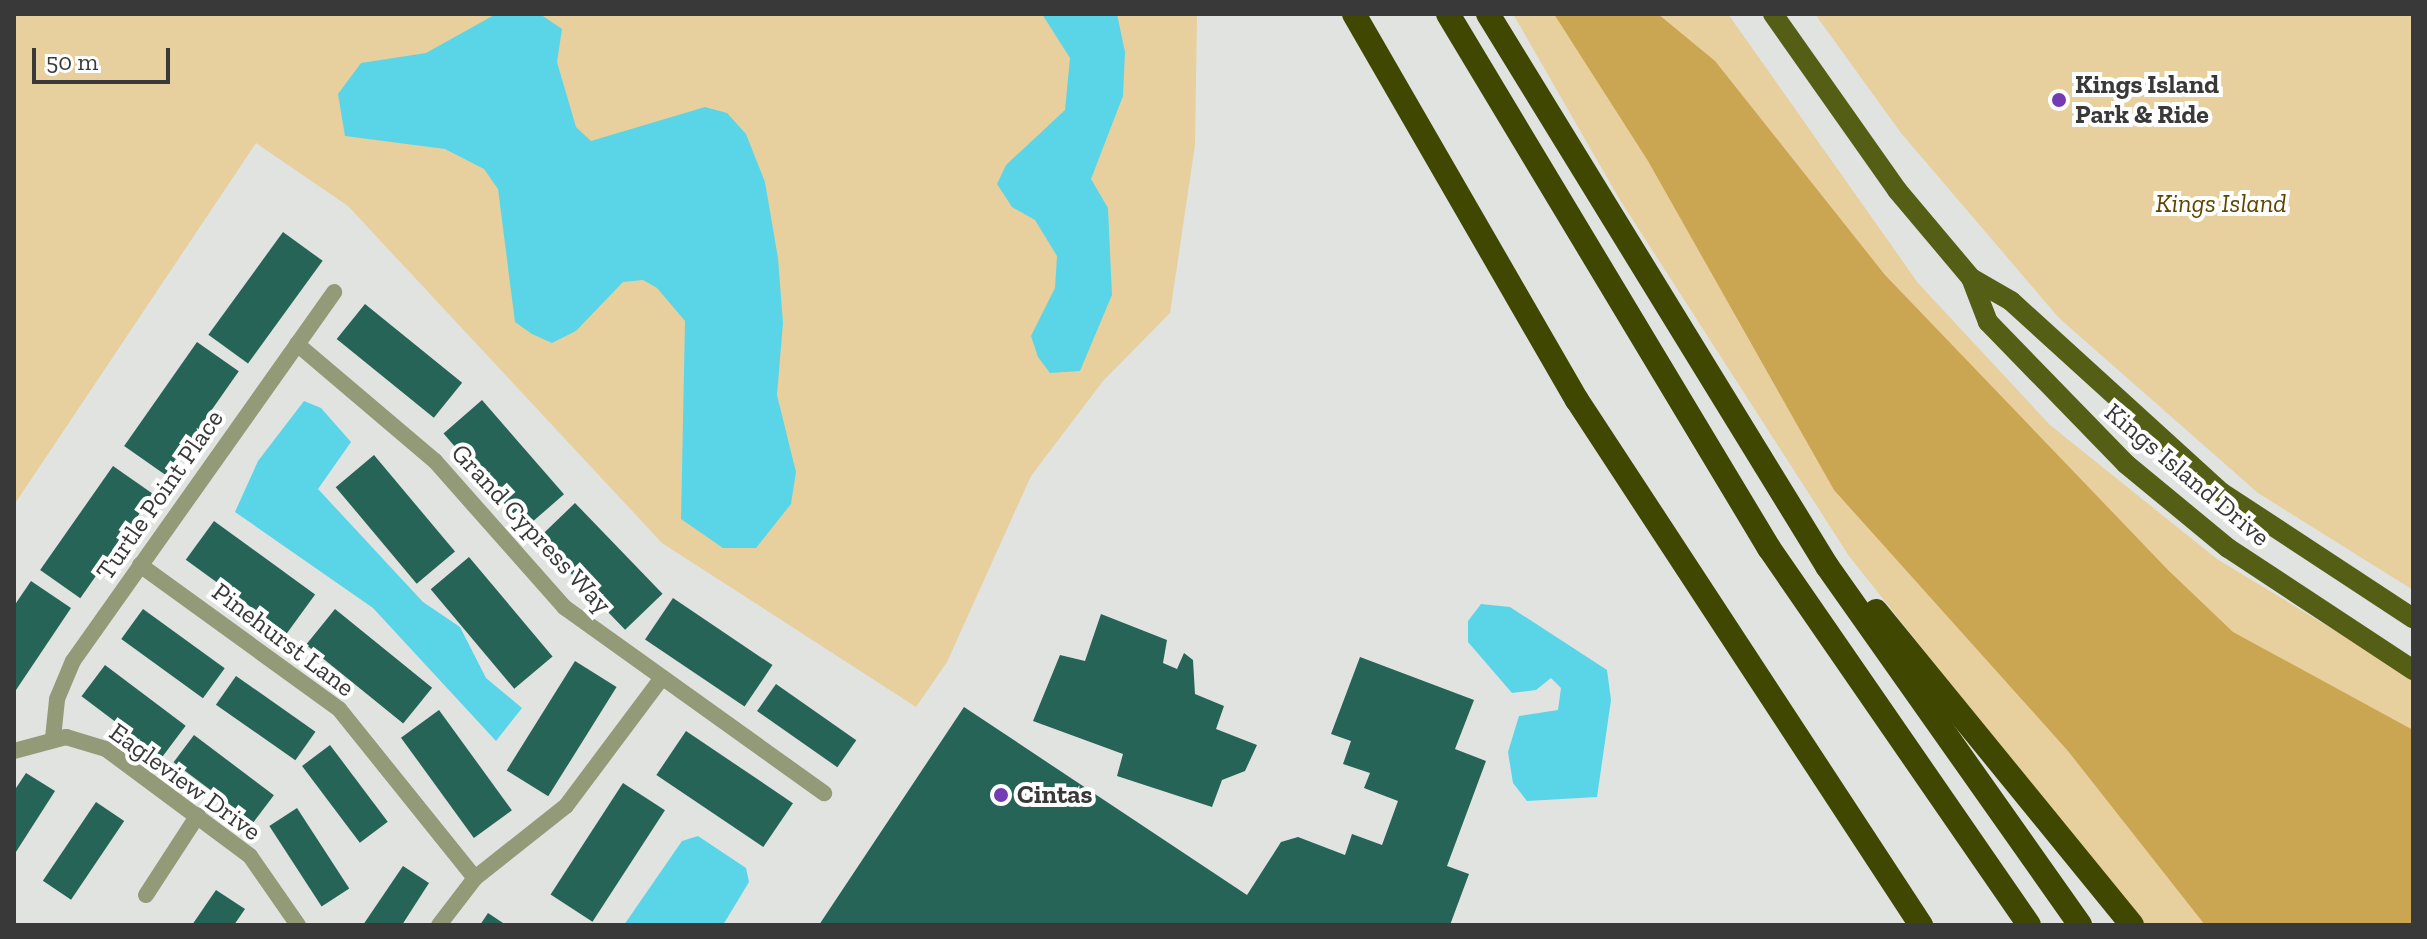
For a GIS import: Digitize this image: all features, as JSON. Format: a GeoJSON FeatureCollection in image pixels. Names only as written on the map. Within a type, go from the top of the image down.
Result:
{"type":"FeatureCollection","features":[{"type":"Feature","properties":{"kind":"highway"},"geometry":{"type":"LineString","coordinates":[[1354,14],[1586,413],[1921,925]]}},
{"type":"Feature","properties":{"kind":"highway"},"geometry":{"type":"LineString","coordinates":[[1448,14],[1769,548],[2029,925]]}},
{"type":"Feature","properties":{"kind":"highway"},"geometry":{"type":"LineString","coordinates":[[1488,14],[1827,566],[2080,925]]}},
{"type":"Feature","properties":{"kind":"highway"},"geometry":{"type":"LineString","coordinates":[[1827,566],[1874,609],[2132,925]]}},
{"type":"Feature","properties":{"kind":"main road","name":"Kings Island Drive"},"geometry":{"type":"LineString","coordinates":[[1773,14],[1897,190],[1971,278],[1988,322],[2126,464],[2228,548],[2413,670]]}},
{"type":"Feature","properties":{"kind":"main road","name":"Kings Island Drive"},"geometry":{"type":"LineString","coordinates":[[1971,278],[2011,301],[2221,492],[2413,618]]}},
{"type":"Feature","properties":{"kind":"street","name":"Turtle Point Place"},"geometry":{"type":"LineString","coordinates":[[53,738],[57,699],[73,661],[334,292]]}},
{"type":"Feature","properties":{"kind":"street","name":"Grand Cypress Way"},"geometry":{"type":"LineString","coordinates":[[297,344],[435,461],[564,607],[824,793]]}},
{"type":"Feature","properties":{"kind":"street","name":"Pinehurst Lane"},"geometry":{"type":"LineString","coordinates":[[140,565],[339,709],[475,878]]}},
{"type":"Feature","properties":{"kind":"street"},"geometry":{"type":"LineString","coordinates":[[439,925],[475,878],[566,806],[661,679]]}},
{"type":"Feature","properties":{"kind":"street"},"geometry":{"type":"LineString","coordinates":[[14,751],[53,738]]}},
{"type":"Feature","properties":{"kind":"street","name":"Eagleview Drive"},"geometry":{"type":"LineString","coordinates":[[53,738],[106,749],[198,815],[250,856],[298,925]]}},
{"type":"Feature","properties":{"kind":"street"},"geometry":{"type":"LineString","coordinates":[[146,895],[198,815]]}},
{"type":"Feature","properties":{"kind":"green space"},"geometry":{"type":"Polygon","coordinates":[[[14,14],[1197,14],[1195,145],[1170,313],[1103,381],[1031,476],[947,662],[916,707],[662,543],[348,206],[256,143],[14,505],[14,14]]]}},
{"type":"Feature","properties":{"kind":"green space"},"geometry":{"type":"Polygon","coordinates":[[[1513,14],[1728,14],[1918,283],[2050,425],[2217,559],[2413,678],[2413,925],[2141,925],[1849,556],[1620,200],[1513,14]]]}},
{"type":"Feature","properties":{"kind":"green space","name":"Kings Island"},"geometry":{"type":"Polygon","coordinates":[[[1815,14],[2413,14],[2413,590],[2258,493],[2059,318],[1901,133],[1815,14]]]}},
{"type":"Feature","properties":{"kind":"shaded area"},"geometry":{"type":"Polygon","coordinates":[[[1554,14],[1658,14],[1715,61],[1885,275],[2168,570],[2233,632],[2413,730],[2413,925],[2205,925],[2068,751],[1834,490],[1648,161],[1554,14]]]}},
{"type":"Feature","properties":{"kind":"water"},"geometry":{"type":"Polygon","coordinates":[[[496,14],[540,14],[562,29],[557,62],[576,127],[591,141],[705,107],[727,113],[746,134],[765,182],[778,258],[783,323],[777,395],[796,472],[791,504],[756,548],[723,548],[681,519],[685,321],[657,288],[643,280],[623,282],[576,331],[552,343],[532,334],[515,322],[498,189],[484,169],[445,149],[345,136],[338,94],[361,63],[426,53],[496,14]]]}},
{"type":"Feature","properties":{"kind":"water"},"geometry":{"type":"Polygon","coordinates":[[[1042,14],[1117,14],[1125,52],[1123,96],[1091,179],[1108,208],[1112,295],[1080,371],[1050,373],[1038,357],[1031,336],[1055,288],[1057,256],[1035,220],[1012,207],[997,184],[1006,165],[1065,110],[1070,58],[1042,14]]]}},
{"type":"Feature","properties":{"kind":"water"},"geometry":{"type":"Polygon","coordinates":[[[304,401],[321,408],[351,442],[318,489],[423,602],[460,627],[486,678],[522,708],[496,741],[373,608],[235,512],[258,461],[304,401]]]}},
{"type":"Feature","properties":{"kind":"water"},"geometry":{"type":"Polygon","coordinates":[[[1481,604],[1510,607],[1607,670],[1611,700],[1597,797],[1527,801],[1513,783],[1508,752],[1519,716],[1558,710],[1561,688],[1551,678],[1536,690],[1512,693],[1468,642],[1468,621],[1481,604]]]}},
{"type":"Feature","properties":{"kind":"water"},"geometry":{"type":"Polygon","coordinates":[[[698,836],[746,868],[749,882],[723,925],[624,925],[682,841],[698,836]]]}},
{"type":"Feature","properties":{"kind":"building"},"geometry":{"type":"Polygon","coordinates":[[[283,232],[323,261],[248,364],[208,335],[283,232]]]}},
{"type":"Feature","properties":{"kind":"building"},"geometry":{"type":"Polygon","coordinates":[[[365,304],[462,383],[434,418],[337,339],[365,304]]]}},
{"type":"Feature","properties":{"kind":"building"},"geometry":{"type":"Polygon","coordinates":[[[197,342],[239,371],[166,475],[124,446],[197,342]]]}},
{"type":"Feature","properties":{"kind":"building"},"geometry":{"type":"Polygon","coordinates":[[[482,400],[564,494],[526,528],[444,433],[482,400]]]}},
{"type":"Feature","properties":{"kind":"building"},"geometry":{"type":"Polygon","coordinates":[[[374,455],[455,552],[417,584],[336,487],[374,455]]]}},
{"type":"Feature","properties":{"kind":"building"},"geometry":{"type":"Polygon","coordinates":[[[113,466],[153,494],[80,598],[40,570],[113,466]]]}},
{"type":"Feature","properties":{"kind":"building"},"geometry":{"type":"Polygon","coordinates":[[[575,503],[663,594],[625,630],[538,539],[575,503]]]}},
{"type":"Feature","properties":{"kind":"building"},"geometry":{"type":"Polygon","coordinates":[[[214,521],[315,594],[287,633],[186,560],[214,521]]]}},
{"type":"Feature","properties":{"kind":"building"},"geometry":{"type":"Polygon","coordinates":[[[469,557],[553,657],[514,689],[431,589],[469,557]]]}},
{"type":"Feature","properties":{"kind":"building"},"geometry":{"type":"Polygon","coordinates":[[[31,581],[71,608],[14,693],[14,606],[31,581]]]}},
{"type":"Feature","properties":{"kind":"building"},"geometry":{"type":"Polygon","coordinates":[[[673,598],[772,665],[745,707],[645,639],[673,598]]]}},
{"type":"Feature","properties":{"kind":"building"},"geometry":{"type":"Polygon","coordinates":[[[143,609],[225,668],[203,698],[121,639],[143,609]]]}},
{"type":"Feature","properties":{"kind":"building"},"geometry":{"type":"Polygon","coordinates":[[[335,609],[432,688],[403,723],[306,645],[335,609]]]}},
{"type":"Feature","properties":{"kind":"building"},"geometry":{"type":"Polygon","coordinates":[[[1101,614],[1167,640],[1163,663],[1177,669],[1184,653],[1193,660],[1195,694],[1224,706],[1216,729],[1257,745],[1245,771],[1222,780],[1212,807],[1117,776],[1123,754],[1033,721],[1060,655],[1085,661],[1101,614]]]}},
{"type":"Feature","properties":{"kind":"building","name":"Cintas"},"geometry":{"type":"Polygon","coordinates":[[[1360,657],[1474,700],[1455,749],[1486,761],[1447,866],[1469,874],[1450,925],[819,925],[964,707],[1247,895],[1281,842],[1298,837],[1345,855],[1352,834],[1382,845],[1398,801],[1364,788],[1370,773],[1343,764],[1351,741],[1331,734],[1360,657]]]}},
{"type":"Feature","properties":{"kind":"building"},"geometry":{"type":"Polygon","coordinates":[[[575,661],[617,687],[548,796],[507,770],[575,661]]]}},
{"type":"Feature","properties":{"kind":"building"},"geometry":{"type":"Polygon","coordinates":[[[105,665],[186,726],[162,757],[82,696],[105,665]]]}},
{"type":"Feature","properties":{"kind":"building"},"geometry":{"type":"Polygon","coordinates":[[[236,676],[315,732],[295,760],[216,705],[236,676]]]}},
{"type":"Feature","properties":{"kind":"building"},"geometry":{"type":"Polygon","coordinates":[[[776,684],[856,740],[837,767],[757,711],[776,684]]]}},
{"type":"Feature","properties":{"kind":"building"},"geometry":{"type":"Polygon","coordinates":[[[439,710],[512,810],[474,838],[401,738],[439,710]]]}},
{"type":"Feature","properties":{"kind":"building"},"geometry":{"type":"Polygon","coordinates":[[[686,731],[793,803],[763,847],[656,775],[686,731]]]}},
{"type":"Feature","properties":{"kind":"building"},"geometry":{"type":"Polygon","coordinates":[[[194,735],[274,795],[253,822],[174,762],[194,735]]]}},
{"type":"Feature","properties":{"kind":"building"},"geometry":{"type":"Polygon","coordinates":[[[330,745],[388,822],[360,843],[302,766],[330,745]]]}},
{"type":"Feature","properties":{"kind":"building"},"geometry":{"type":"Polygon","coordinates":[[[26,773],[55,791],[14,855],[14,791],[26,773]]]}},
{"type":"Feature","properties":{"kind":"building"},"geometry":{"type":"Polygon","coordinates":[[[623,783],[665,810],[592,922],[551,895],[623,783]]]}},
{"type":"Feature","properties":{"kind":"building"},"geometry":{"type":"Polygon","coordinates":[[[96,802],[124,821],[71,900],[43,881],[96,802]]]}},
{"type":"Feature","properties":{"kind":"building"},"geometry":{"type":"Polygon","coordinates":[[[297,808],[349,889],[322,906],[269,826],[297,808]]]}},
{"type":"Feature","properties":{"kind":"building"},"geometry":{"type":"Polygon","coordinates":[[[403,866],[429,883],[402,925],[363,925],[403,866]]]}},
{"type":"Feature","properties":{"kind":"building"},"geometry":{"type":"Polygon","coordinates":[[[216,890],[245,909],[234,925],[192,925],[216,890]]]}},
{"type":"Feature","properties":{"kind":"building"},"geometry":{"type":"Polygon","coordinates":[[[488,913],[506,925],[480,925],[488,913]]]}},
{"type":"Feature","properties":{"kind":"place","name":"Kings Island Park & Ride"},"geometry":{"type":"Point","coordinates":[2059,100]}},
{"type":"Feature","properties":{"kind":"place","name":"Cintas"},"geometry":{"type":"Point","coordinates":[1001,795]}}]}
